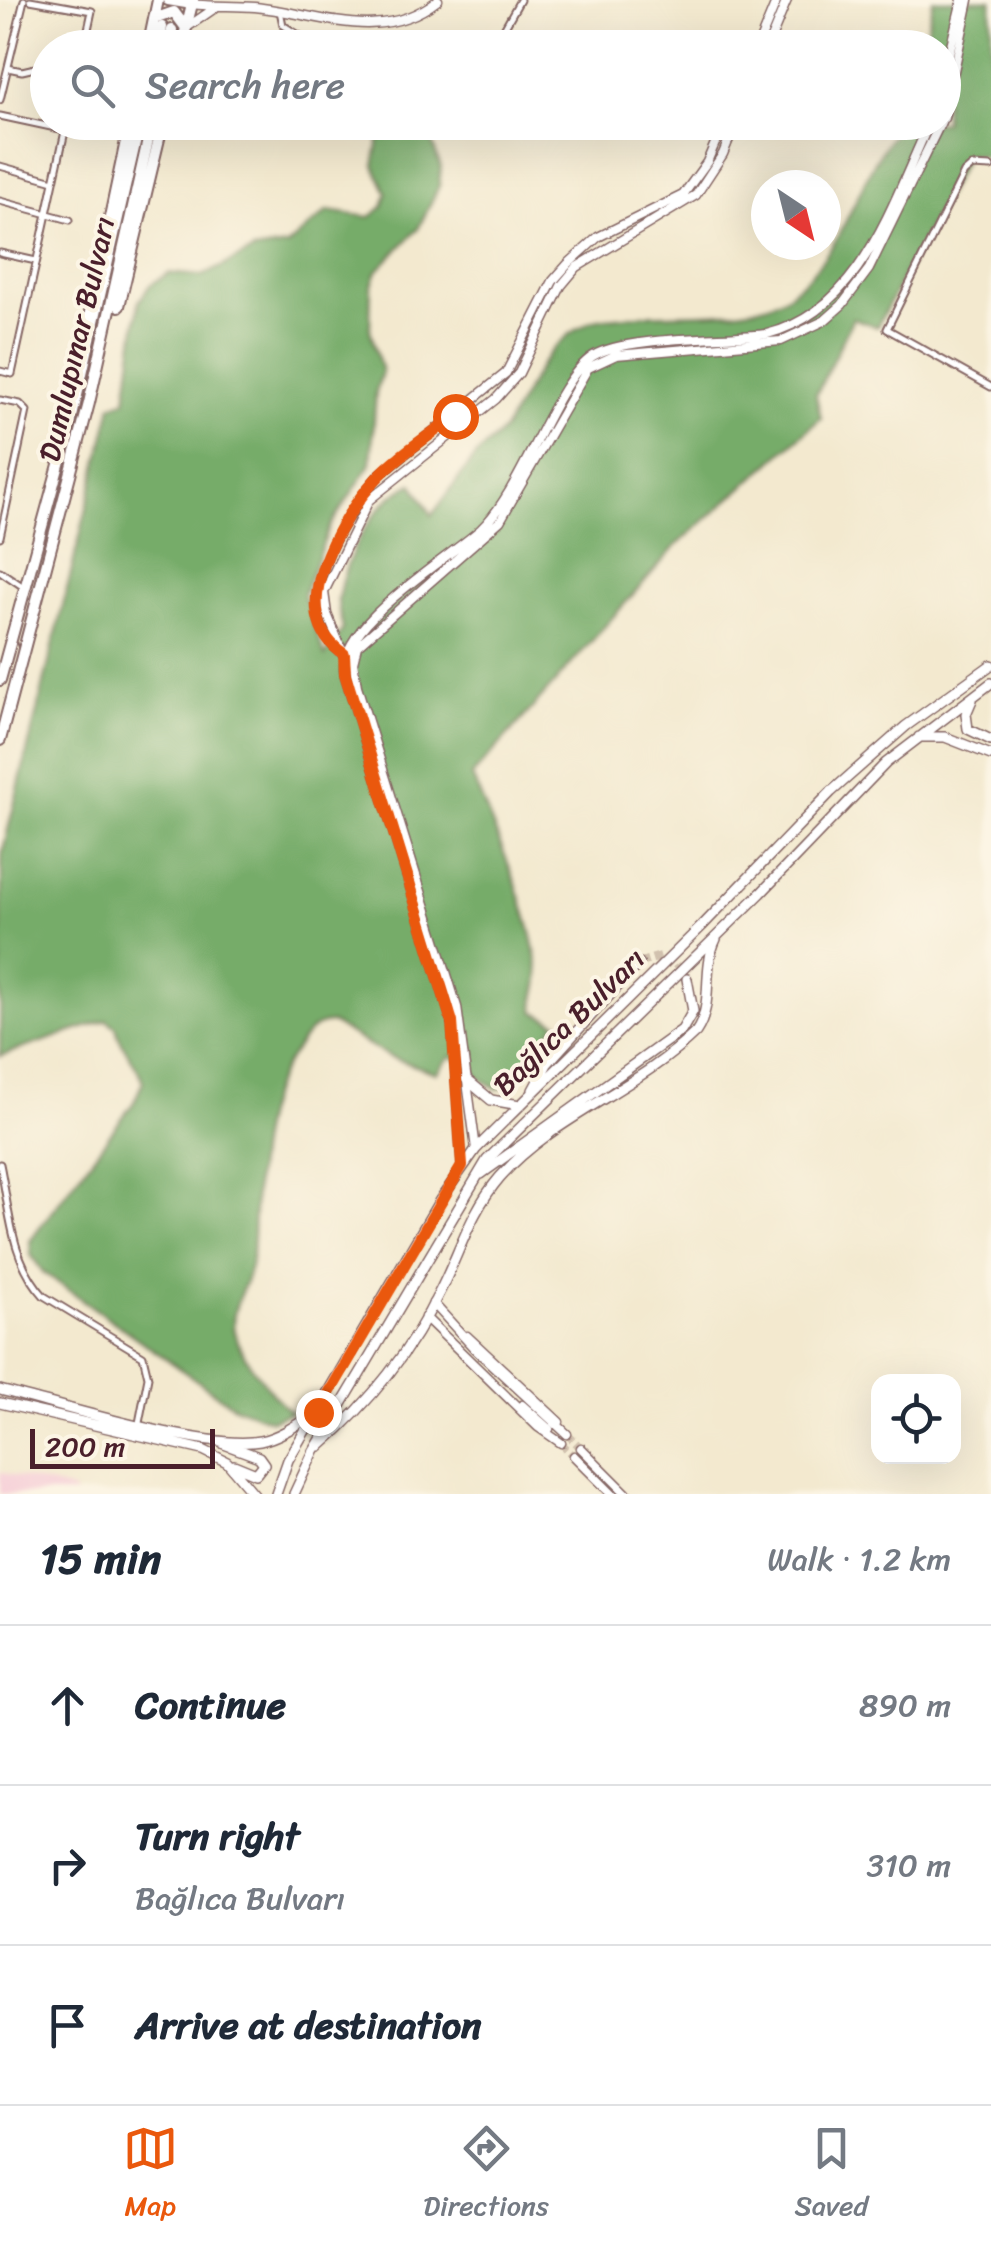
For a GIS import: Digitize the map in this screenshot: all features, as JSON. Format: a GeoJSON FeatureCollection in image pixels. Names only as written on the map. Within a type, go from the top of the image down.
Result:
{"type":"FeatureCollection","features":[{"type":"Feature","properties":{"kind":"highway"},"geometry":{"type":"LineString","coordinates":[[158,0],[164,30]]}},
{"type":"Feature","properties":{"kind":"highway"},"geometry":{"type":"LineString","coordinates":[[168,0],[192,2],[186,28]]}},
{"type":"Feature","properties":{"kind":"highway"},"geometry":{"type":"LineString","coordinates":[[160,30],[174,12],[186,28]]}},
{"type":"Feature","properties":{"kind":"highway"},"geometry":{"type":"LineString","coordinates":[[162,30],[163,26]]}},
{"type":"Feature","properties":{"kind":"highway"},"geometry":{"type":"LineString","coordinates":[[89,343],[87,325],[126,140]]}},
{"type":"Feature","properties":{"kind":"highway","name":"Dumlupınar Bulvarı"},"geometry":{"type":"LineString","coordinates":[[0,680],[89,343],[136,140]]}},
{"type":"Feature","properties":{"kind":"highway","name":"Dumlupınar Bulvarı"},"geometry":{"type":"LineString","coordinates":[[0,740],[103,346],[148,140]]}},
{"type":"Feature","properties":{"kind":"highway"},"geometry":{"type":"LineString","coordinates":[[103,346],[119,307],[158,140]]}},
{"type":"Feature","properties":{"kind":"main road","name":"Bağlıca Bulvarı"},"geometry":{"type":"LineString","coordinates":[[276,1494],[288,1460],[462,1166],[476,1149],[831,792],[906,726],[991,665]]}},
{"type":"Feature","properties":{"kind":"main road","name":"Bağlıca Bulvarı"},"geometry":{"type":"LineString","coordinates":[[294,1494],[314,1452],[472,1182],[509,1136],[723,929],[808,839],[916,738],[991,683]]}},
{"type":"Feature","properties":{"kind":"main road"},"geometry":{"type":"LineString","coordinates":[[977,695],[967,709],[966,726],[976,737],[991,740]]}},
{"type":"Feature","properties":{"kind":"main road"},"geometry":{"type":"LineString","coordinates":[[916,738],[945,737],[991,756]]}},
{"type":"Feature","properties":{"kind":"main road"},"geometry":{"type":"LineString","coordinates":[[519,1160],[696,1032],[705,1015],[708,957],[723,929]]}},
{"type":"Feature","properties":{"kind":"main road"},"geometry":{"type":"LineString","coordinates":[[532,1093],[547,1064],[638,963]]}},
{"type":"Feature","properties":{"kind":"main road"},"geometry":{"type":"LineString","coordinates":[[472,1182],[533,1134],[682,1030],[693,1011],[687,980]]}},
{"type":"Feature","properties":{"kind":"main road"},"geometry":{"type":"LineString","coordinates":[[466,1079],[491,1100],[520,1105]]}},
{"type":"Feature","properties":{"kind":"main road"},"geometry":{"type":"LineString","coordinates":[[314,1452],[384,1385],[433,1303],[475,1212],[519,1160],[533,1134]]}},
{"type":"Feature","properties":{"kind":"main road"},"geometry":{"type":"LineString","coordinates":[[0,1390],[221,1442],[260,1458],[264,1467],[253,1474],[203,1450],[0,1403]]}},
{"type":"Feature","properties":{"kind":"main road"},"geometry":{"type":"LineString","coordinates":[[221,1442],[260,1441],[318,1412]]}},
{"type":"Feature","properties":{"kind":"main road"},"geometry":{"type":"LineString","coordinates":[[227,1461],[254,1494]]}},
{"type":"Feature","properties":{"kind":"street"},"geometry":{"type":"LineString","coordinates":[[0,100],[27,0],[92,10],[88,30]]}},
{"type":"Feature","properties":{"kind":"street"},"geometry":{"type":"LineString","coordinates":[[238,0],[251,7]]}},
{"type":"Feature","properties":{"kind":"street"},"geometry":{"type":"LineString","coordinates":[[192,2],[383,26],[411,18],[438,0]]}},
{"type":"Feature","properties":{"kind":"street"},"geometry":{"type":"LineString","coordinates":[[502,30],[520,0]]}},
{"type":"Feature","properties":{"kind":"street"},"geometry":{"type":"LineString","coordinates":[[764,30],[777,0]]}},
{"type":"Feature","properties":{"kind":"street"},"geometry":{"type":"LineString","coordinates":[[774,30],[787,0]]}},
{"type":"Feature","properties":{"kind":"street"},"geometry":{"type":"LineString","coordinates":[[957,30],[966,0]]}},
{"type":"Feature","properties":{"kind":"street"},"geometry":{"type":"LineString","coordinates":[[960,30],[966,0]]}},
{"type":"Feature","properties":{"kind":"street"},"geometry":{"type":"LineString","coordinates":[[186,28],[218,7]]}},
{"type":"Feature","properties":{"kind":"street"},"geometry":{"type":"LineString","coordinates":[[280,11],[283,25],[292,30]]}},
{"type":"Feature","properties":{"kind":"street"},"geometry":{"type":"LineString","coordinates":[[8,68],[30,69]]}},
{"type":"Feature","properties":{"kind":"street"},"geometry":{"type":"LineString","coordinates":[[0,116],[30,121]]}},
{"type":"Feature","properties":{"kind":"street"},"geometry":{"type":"LineString","coordinates":[[0,371],[12,374],[63,140]]}},
{"type":"Feature","properties":{"kind":"street"},"geometry":{"type":"LineString","coordinates":[[353,662],[336,649],[316,614],[316,587],[362,496],[379,475],[506,372],[553,282],[568,264],[598,238],[683,195],[707,162],[716,140]]}},
{"type":"Feature","properties":{"kind":"street"},"geometry":{"type":"LineString","coordinates":[[462,1166],[452,1022],[345,674],[344,654],[327,614],[324,592],[369,500],[496,400],[519,373],[561,286],[577,267],[696,195],[728,140]]}},
{"type":"Feature","properties":{"kind":"street"},"geometry":{"type":"LineString","coordinates":[[344,654],[372,618],[496,514],[570,381],[592,356],[628,346],[768,334],[790,329],[827,307],[849,283],[921,140]]}},
{"type":"Feature","properties":{"kind":"street"},"geometry":{"type":"LineString","coordinates":[[476,1149],[458,1007],[353,662],[357,646],[380,622],[500,522],[526,483],[588,368],[616,354],[781,341],[824,321],[842,305],[869,268],[932,140]]}},
{"type":"Feature","properties":{"kind":"street"},"geometry":{"type":"LineString","coordinates":[[0,166],[54,181]]}},
{"type":"Feature","properties":{"kind":"street"},"geometry":{"type":"LineString","coordinates":[[991,167],[972,166],[964,173],[888,328],[991,387]]}},
{"type":"Feature","properties":{"kind":"street"},"geometry":{"type":"LineString","coordinates":[[0,201],[70,220]]}},
{"type":"Feature","properties":{"kind":"street"},"geometry":{"type":"LineString","coordinates":[[0,254],[36,261]]}},
{"type":"Feature","properties":{"kind":"street"},"geometry":{"type":"LineString","coordinates":[[0,400],[26,409],[0,537]]}},
{"type":"Feature","properties":{"kind":"street"},"geometry":{"type":"LineString","coordinates":[[0,570],[26,588]]}},
{"type":"Feature","properties":{"kind":"street"},"geometry":{"type":"LineString","coordinates":[[0,1164],[18,1258],[32,1283],[44,1296],[143,1356],[148,1376],[139,1423]]}},
{"type":"Feature","properties":{"kind":"street"},"geometry":{"type":"LineString","coordinates":[[433,1303],[559,1441]]}},
{"type":"Feature","properties":{"kind":"street"},"geometry":{"type":"LineString","coordinates":[[425,1316],[459,1350],[567,1434]]}},
{"type":"Feature","properties":{"kind":"street"},"geometry":{"type":"LineString","coordinates":[[464,1335],[472,1352],[514,1391]]}},
{"type":"Feature","properties":{"kind":"street"},"geometry":{"type":"LineString","coordinates":[[459,1350],[472,1352]]}},
{"type":"Feature","properties":{"kind":"street"},"geometry":{"type":"LineString","coordinates":[[581,1448],[627,1494]]}},
{"type":"Feature","properties":{"kind":"street"},"geometry":{"type":"LineString","coordinates":[[574,1456],[612,1494]]}},
{"type":"Feature","properties":{"kind":"shaded area"},"geometry":{"type":"Polygon","coordinates":[[[0,1472],[72,1490],[75,1494],[0,1494],[0,1472]]]}},
{"type":"Feature","properties":{"kind":"green space"},"geometry":{"type":"Polygon","coordinates":[[[933,0],[991,0],[991,157],[967,155],[877,327],[853,318],[816,395],[821,418],[676,546],[472,776],[529,926],[539,975],[535,1012],[557,1022],[511,1083],[498,1089],[451,1056],[436,1073],[390,1057],[331,1023],[310,1031],[281,1072],[263,1123],[252,1257],[233,1322],[249,1363],[291,1412],[271,1420],[233,1406],[43,1272],[31,1255],[30,1241],[134,1102],[143,1081],[116,1027],[107,1020],[0,1056],[2,854],[112,405],[126,400],[139,301],[150,285],[169,273],[202,276],[253,251],[287,246],[328,211],[370,217],[383,207],[387,193],[374,165],[379,140],[431,140],[441,167],[439,186],[418,229],[377,271],[371,287],[370,329],[382,372],[376,392],[371,464],[330,526],[303,595],[325,656],[343,629],[338,598],[347,565],[374,516],[399,491],[413,484],[432,515],[472,461],[502,431],[548,355],[572,332],[602,318],[756,308],[790,293],[822,260],[841,260],[841,231],[888,140],[961,140],[961,30],[927,30],[933,0]]]}},
{"type":"Feature","properties":{"kind":"tunnel"},"geometry":{"type":"LineString","coordinates":[[639,963],[662,956],[674,962],[687,979]]}},
{"type":"Feature","properties":{"kind":"tunnel"},"geometry":{"type":"LineString","coordinates":[[567,1434],[581,1448]]}},
{"type":"Feature","properties":{"kind":"tunnel"},"geometry":{"type":"LineString","coordinates":[[561,1443],[574,1456]]}},
{"type":"Feature","properties":{"kind":"route"},"geometry":{"type":"LineString","coordinates":[[318,1412],[462,1166],[452,1022],[345,674],[344,654],[336,649],[316,614],[316,587],[346,521],[379,475],[455,416]]}}]}
